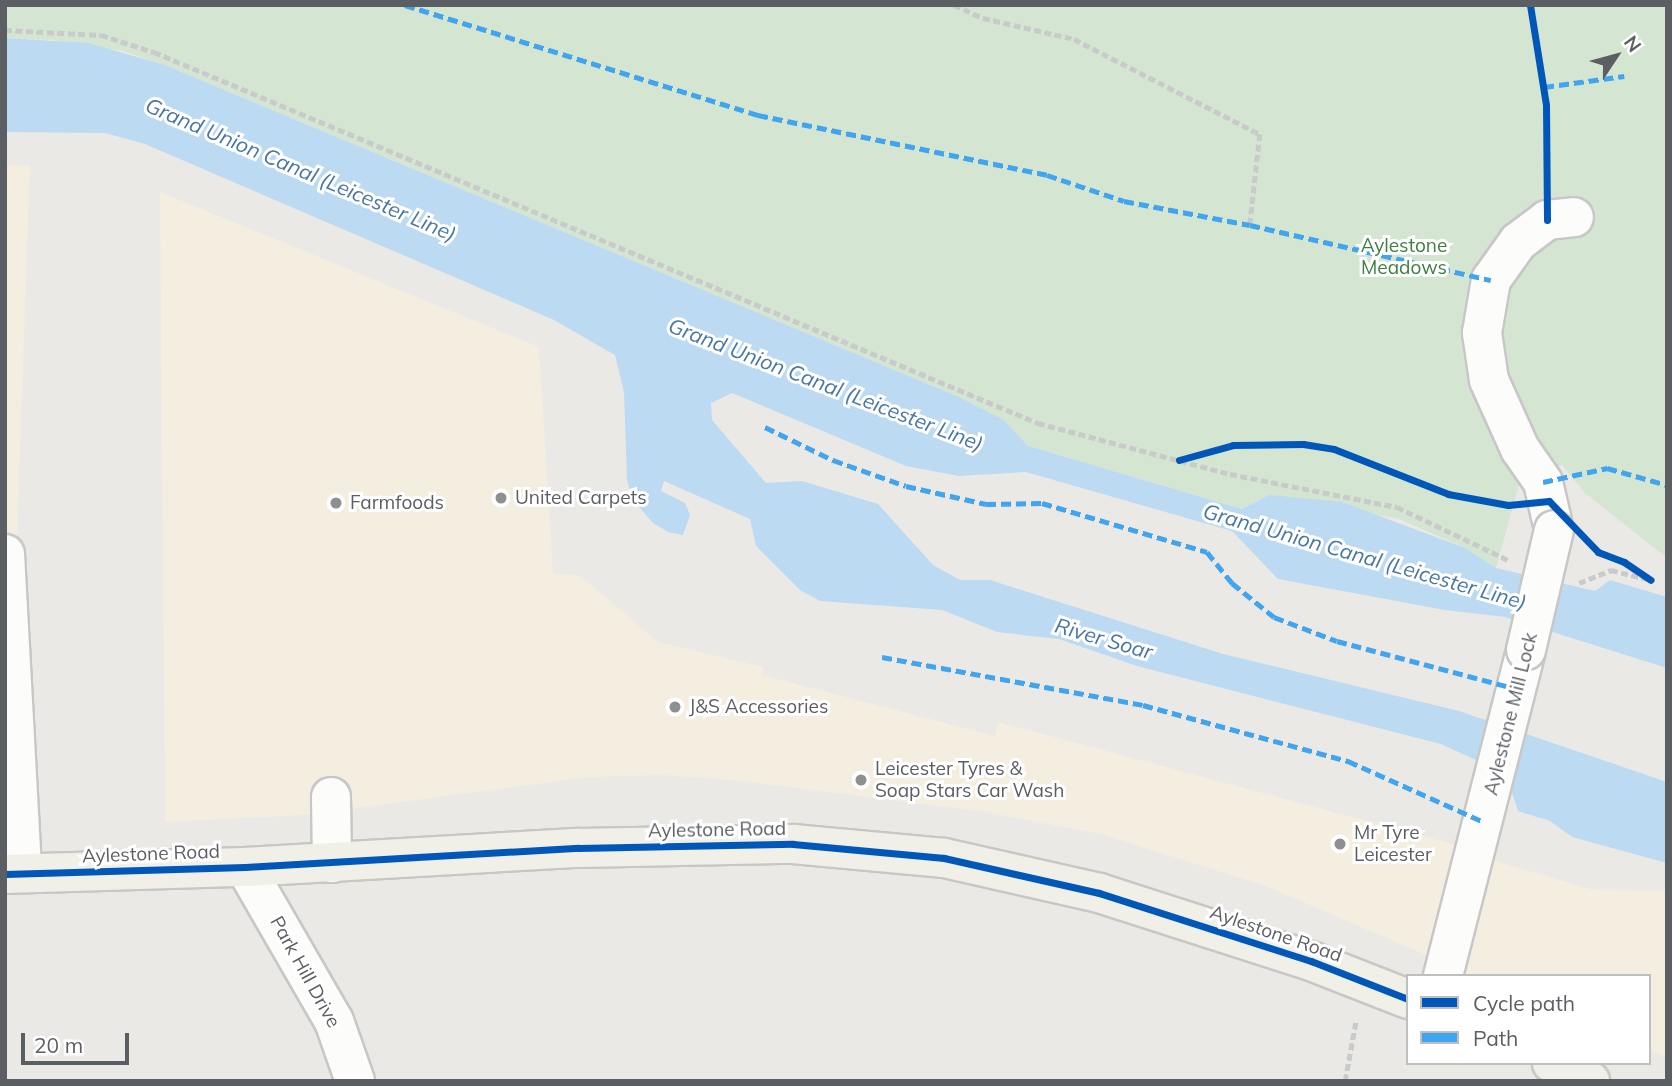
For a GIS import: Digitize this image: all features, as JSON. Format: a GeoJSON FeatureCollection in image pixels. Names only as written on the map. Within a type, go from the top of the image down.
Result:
{"type":"FeatureCollection","features":[{"type":"Feature","properties":{"kind":"main road","name":"Aylestone Road"},"geometry":{"type":"LineString","coordinates":[[14,874],[332,863],[578,848],[793,844],[944,858],[1099,894],[1311,961],[1406,998]]}},
{"type":"Feature","properties":{"kind":"main road"},"geometry":{"type":"LineString","coordinates":[[1556,1065],[1590,1081]]}},
{"type":"Feature","properties":{"kind":"street","name":"Aylestone Mill Lock"},"geometry":{"type":"LineString","coordinates":[[1444,974],[1493,788],[1554,530],[1544,482],[1520,449],[1489,380],[1482,333],[1491,281],[1518,242],[1547,220],[1574,217]]}},
{"type":"Feature","properties":{"kind":"street"},"geometry":{"type":"LineString","coordinates":[[5,554],[14,874]]}},
{"type":"Feature","properties":{"kind":"street"},"geometry":{"type":"LineString","coordinates":[[331,797],[332,863]]}},
{"type":"Feature","properties":{"kind":"street","name":"Park Hill Drive"},"geometry":{"type":"LineString","coordinates":[[245,867],[334,1021],[355,1081]]}},
{"type":"Feature","properties":{"kind":"path"},"geometry":{"type":"LineString","coordinates":[[954,5],[983,18],[1074,39],[1261,135],[1250,225]]}},
{"type":"Feature","properties":{"kind":"path"},"geometry":{"type":"LineString","coordinates":[[5,30],[101,35],[154,52],[1038,423],[1180,460],[1397,507],[1523,565]]}},
{"type":"Feature","properties":{"kind":"path"},"geometry":{"type":"LineString","coordinates":[[1180,460],[1191,455]]}},
{"type":"Feature","properties":{"kind":"path"},"geometry":{"type":"LineString","coordinates":[[1624,562],[1651,580]]}},
{"type":"Feature","properties":{"kind":"path"},"geometry":{"type":"LineString","coordinates":[[1568,580],[1580,583],[1611,570],[1651,580]]}},
{"type":"Feature","properties":{"kind":"path"},"geometry":{"type":"LineString","coordinates":[[1345,1081],[1355,1021]]}},
{"type":"Feature","properties":{"kind":"shaded area"},"geometry":{"type":"Polygon","coordinates":[[[5,165],[30,166],[5,825],[5,165]]]}},
{"type":"Feature","properties":{"kind":"shaded area"},"geometry":{"type":"Polygon","coordinates":[[[160,192],[539,347],[553,573],[581,576],[658,642],[763,667],[762,675],[995,736],[998,722],[1468,848],[1435,959],[1268,887],[1101,834],[985,812],[751,782],[663,775],[589,777],[303,815],[165,822],[160,192]]]}},
{"type":"Feature","properties":{"kind":"shaded area"},"geometry":{"type":"Polygon","coordinates":[[[1482,857],[1594,890],[1667,891],[1667,1058],[1651,1050],[1651,974],[1458,972],[1482,857]]]}},
{"type":"Feature","properties":{"kind":"green space","name":"Aylestone Meadows"},"geometry":{"type":"Polygon","coordinates":[[[5,5],[1667,5],[1667,558],[1585,493],[1562,465],[1520,481],[1496,568],[1465,548],[1399,519],[1269,495],[1242,509],[1028,446],[1004,420],[959,397],[162,64],[123,51],[52,40],[5,38],[5,5]]]}},
{"type":"Feature","properties":{"kind":"water"},"geometry":{"type":"Polygon","coordinates":[[[5,38],[88,43],[162,64],[959,397],[1004,420],[1028,446],[1242,509],[1269,495],[1342,502],[1465,548],[1496,568],[1595,591],[1610,580],[1667,597],[1667,668],[1505,617],[1445,610],[1278,579],[1232,531],[1026,472],[959,476],[906,466],[732,393],[711,403],[712,420],[766,483],[802,481],[878,504],[933,565],[960,580],[990,580],[1223,654],[1459,711],[1667,782],[1667,863],[1572,837],[1550,821],[1518,811],[1506,774],[1441,744],[1137,666],[1059,639],[997,632],[942,610],[820,601],[800,590],[756,546],[750,519],[664,481],[661,491],[685,503],[690,515],[683,535],[668,532],[653,523],[632,499],[627,479],[624,392],[615,355],[554,320],[145,144],[105,133],[5,132],[5,38]]]}},
{"type":"Feature","properties":{"kind":"marked path"},"geometry":{"type":"LineString","coordinates":[[405,5],[758,115],[1047,175],[1124,201],[1250,225],[1491,280]]}},
{"type":"Feature","properties":{"kind":"marked path"},"geometry":{"type":"LineString","coordinates":[[1544,87],[1624,76]]}},
{"type":"Feature","properties":{"kind":"marked path"},"geometry":{"type":"LineString","coordinates":[[765,427],[833,460],[906,486],[986,504],[1042,503],[1207,552],[1232,583],[1274,617],[1337,641],[1517,689]]}},
{"type":"Feature","properties":{"kind":"marked path"},"geometry":{"type":"LineString","coordinates":[[1543,482],[1607,468],[1667,485]]}},
{"type":"Feature","properties":{"kind":"marked path"},"geometry":{"type":"LineString","coordinates":[[882,657],[1143,705],[1348,761],[1484,822]]}},
{"type":"Feature","properties":{"kind":"cycle path"},"geometry":{"type":"LineString","coordinates":[[1530,5],[1546,105],[1547,220]]}},
{"type":"Feature","properties":{"kind":"cycle path"},"geometry":{"type":"LineString","coordinates":[[1179,460],[1233,445],[1303,444],[1334,449],[1448,494],[1508,505],[1549,501],[1598,552],[1624,562],[1651,580]]}},
{"type":"Feature","properties":{"kind":"cycle path"},"geometry":{"type":"LineString","coordinates":[[5,874],[245,867],[578,848],[793,844],[944,858],[1099,893],[1311,961],[1406,998]]}},
{"type":"Feature","properties":{"kind":"place","name":"United Carpets"},"geometry":{"type":"Point","coordinates":[501,498]}},
{"type":"Feature","properties":{"kind":"place","name":"Farmfoods"},"geometry":{"type":"Point","coordinates":[336,503]}},
{"type":"Feature","properties":{"kind":"place","name":"J&S Accessories"},"geometry":{"type":"Point","coordinates":[675,707]}},
{"type":"Feature","properties":{"kind":"place","name":"Leicester Tyres & Soap Stars Car Wash"},"geometry":{"type":"Point","coordinates":[861,780]}},
{"type":"Feature","properties":{"kind":"place","name":"Mr Tyre Leicester"},"geometry":{"type":"Point","coordinates":[1340,844]}},
{"type":"Feature","properties":{"kind":"water label","name":"Grand Union Canal (Leicester Line)"},"geometry":{"type":"Point","coordinates":[301,169]}},
{"type":"Feature","properties":{"kind":"water label","name":"Grand Union Canal (Leicester Line)"},"geometry":{"type":"Point","coordinates":[826,384]}},
{"type":"Feature","properties":{"kind":"water label","name":"Grand Union Canal (Leicester Line)"},"geometry":{"type":"Point","coordinates":[1365,556]}},
{"type":"Feature","properties":{"kind":"water label","name":"River Soar"},"geometry":{"type":"Point","coordinates":[1104,638]}}]}
